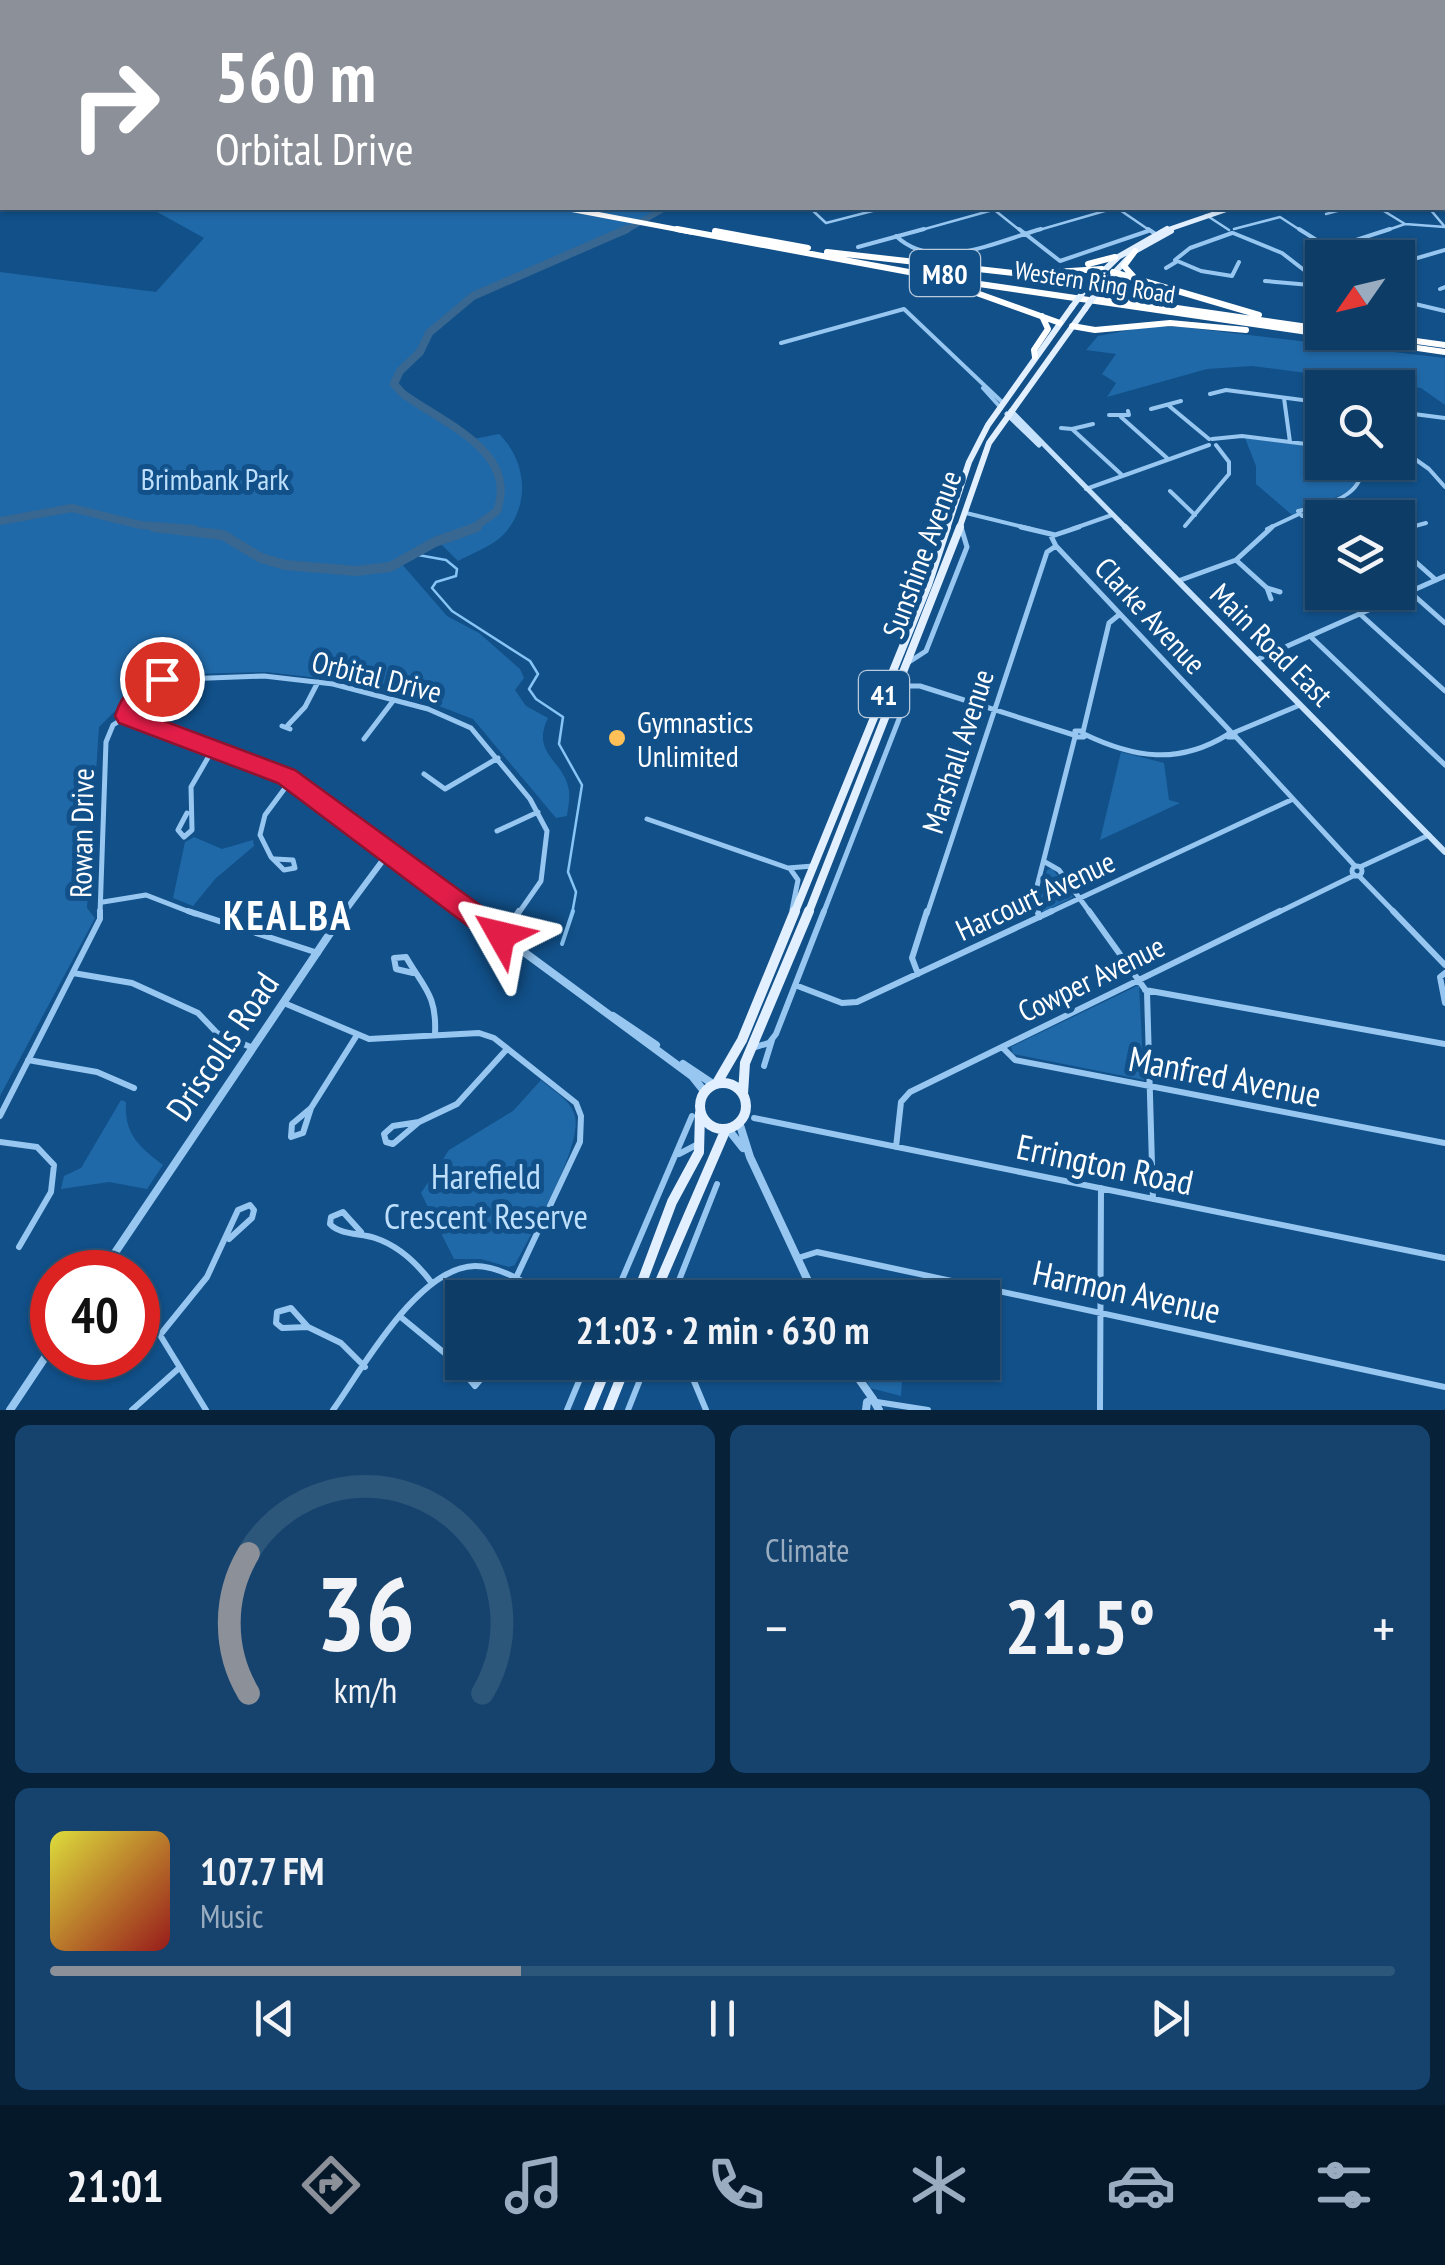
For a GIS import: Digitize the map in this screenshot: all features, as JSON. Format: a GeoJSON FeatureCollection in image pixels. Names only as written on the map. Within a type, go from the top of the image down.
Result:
{"type":"FeatureCollection","features":[{"type":"Feature","properties":{"kind":"highway"},"geometry":{"type":"LineString","coordinates":[[574,210],[831,258],[972,291],[1060,323]]}},
{"type":"Feature","properties":{"kind":"highway","name":"Western Ring Road"},"geometry":{"type":"LineString","coordinates":[[603,210],[831,258],[1305,328]]}},
{"type":"Feature","properties":{"kind":"highway"},"geometry":{"type":"LineString","coordinates":[[1135,251],[1124,266],[1138,280]]}},
{"type":"Feature","properties":{"kind":"highway"},"geometry":{"type":"LineString","coordinates":[[1046,273],[1116,257]]}},
{"type":"Feature","properties":{"kind":"highway"},"geometry":{"type":"LineString","coordinates":[[831,258],[994,272],[1102,270]]}},
{"type":"Feature","properties":{"kind":"highway","name":"Western Ring Road"},"geometry":{"type":"LineString","coordinates":[[831,258],[1305,326]]}},
{"type":"Feature","properties":{"kind":"highway"},"geometry":{"type":"LineString","coordinates":[[1113,272],[1210,303],[1305,324]]}},
{"type":"Feature","properties":{"kind":"highway"},"geometry":{"type":"LineString","coordinates":[[1035,357],[1034,350],[1048,330],[1042,316]]}},
{"type":"Feature","properties":{"kind":"highway"},"geometry":{"type":"LineString","coordinates":[[1069,329],[1089,334],[1130,325],[1178,324],[1305,332]]}},
{"type":"Feature","properties":{"kind":"highway","name":"Western Ring Road"},"geometry":{"type":"LineString","coordinates":[[1415,343],[1445,348]]}},
{"type":"Feature","properties":{"kind":"highway","name":"Western Ring Road"},"geometry":{"type":"LineString","coordinates":[[1415,344],[1445,348]]}},
{"type":"Feature","properties":{"kind":"main road","name":"41"},"geometry":{"type":"LineString","coordinates":[[1154,235],[1226,210]]}},
{"type":"Feature","properties":{"kind":"main road","name":"41"},"geometry":{"type":"LineString","coordinates":[[1208,216],[1234,210]]}},
{"type":"Feature","properties":{"kind":"main road","name":"Sunshine Avenue"},"geometry":{"type":"LineString","coordinates":[[711,1086],[738,1050],[890,680],[969,462],[1010,392],[1087,288],[1126,249],[1154,235]]}},
{"type":"Feature","properties":{"kind":"main road","name":"Sunshine Avenue"},"geometry":{"type":"LineString","coordinates":[[743,1094],[740,1078],[749,1049],[768,1018],[1001,423],[1099,289],[1154,235]]}},
{"type":"Feature","properties":{"kind":"main road"},"geometry":{"type":"LineString","coordinates":[[1102,270],[1113,272]]}},
{"type":"Feature","properties":{"kind":"main road"},"geometry":{"type":"LineString","coordinates":[[1060,323],[1069,329]]}},
{"type":"Feature","properties":{"kind":"main road"},"geometry":{"type":"LineString","coordinates":[[1019,418],[1027,389]]}},
{"type":"Feature","properties":{"kind":"main road","name":"Main Road East"},"geometry":{"type":"LineString","coordinates":[[1002,406],[1066,469]]}},
{"type":"Feature","properties":{"kind":"main road","name":"Main Road East"},"geometry":{"type":"LineString","coordinates":[[1009,412],[1445,852]]}},
{"type":"Feature","properties":{"kind":"main road"},"geometry":{"type":"LineString","coordinates":[[1001,423],[1012,425],[1042,448]]}},
{"type":"Feature","properties":{"kind":"main road"},"geometry":{"type":"LineString","coordinates":[[943,542],[954,516],[962,515]]}},
{"type":"Feature","properties":{"kind":"main road"},"geometry":{"type":"LineString","coordinates":[[890,680],[910,642],[918,638]]}},
{"type":"Feature","properties":{"kind":"main road"},"geometry":{"type":"LineString","coordinates":[[842,796],[850,794],[871,756]]}},
{"type":"Feature","properties":{"kind":"main road"},"geometry":{"type":"LineString","coordinates":[[813,866],[821,881]]}},
{"type":"Feature","properties":{"kind":"main road","name":"41"},"geometry":{"type":"LineString","coordinates":[[643,1280],[672,1202],[690,1174],[701,1142],[696,1115],[711,1086]]}},
{"type":"Feature","properties":{"kind":"main road"},"geometry":{"type":"LineString","coordinates":[[711,1086],[734,1086],[743,1094]]}},
{"type":"Feature","properties":{"kind":"main road","name":"41"},"geometry":{"type":"LineString","coordinates":[[739,1122],[746,1111],[743,1094]]}},
{"type":"Feature","properties":{"kind":"main road"},"geometry":{"type":"LineString","coordinates":[[696,1115],[710,1126],[727,1129]]}},
{"type":"Feature","properties":{"kind":"main road"},"geometry":{"type":"LineString","coordinates":[[660,1280],[700,1182],[727,1129],[739,1122]]}},
{"type":"Feature","properties":{"kind":"main road"},"geometry":{"type":"LineString","coordinates":[[589,1410],[602,1380]]}},
{"type":"Feature","properties":{"kind":"main road"},"geometry":{"type":"LineString","coordinates":[[608,1410],[620,1380]]}},
{"type":"Feature","properties":{"kind":"street"},"geometry":{"type":"LineString","coordinates":[[812,210],[823,222],[875,210]]}},
{"type":"Feature","properties":{"kind":"street"},"geometry":{"type":"LineString","coordinates":[[858,247],[988,210]]}},
{"type":"Feature","properties":{"kind":"street"},"geometry":{"type":"LineString","coordinates":[[997,210],[1060,260],[1154,235]]}},
{"type":"Feature","properties":{"kind":"street"},"geometry":{"type":"LineString","coordinates":[[896,236],[911,250],[949,255],[1109,210]]}},
{"type":"Feature","properties":{"kind":"street"},"geometry":{"type":"LineString","coordinates":[[1119,210],[1154,235]]}},
{"type":"Feature","properties":{"kind":"street"},"geometry":{"type":"LineString","coordinates":[[1326,214],[1341,210]]}},
{"type":"Feature","properties":{"kind":"street"},"geometry":{"type":"LineString","coordinates":[[1382,210],[1405,224]]}},
{"type":"Feature","properties":{"kind":"street"},"geometry":{"type":"LineString","coordinates":[[1208,216],[1247,239],[1282,253],[1305,271]]}},
{"type":"Feature","properties":{"kind":"street"},"geometry":{"type":"LineString","coordinates":[[1176,262],[1176,257],[1186,250],[1280,217],[1317,240]]}},
{"type":"Feature","properties":{"kind":"street"},"geometry":{"type":"LineString","coordinates":[[1356,240],[1405,224],[1445,227]]}},
{"type":"Feature","properties":{"kind":"street"},"geometry":{"type":"LineString","coordinates":[[1116,243],[1126,249]]}},
{"type":"Feature","properties":{"kind":"street"},"geometry":{"type":"LineString","coordinates":[[1415,259],[1445,250]]}},
{"type":"Feature","properties":{"kind":"street"},"geometry":{"type":"LineString","coordinates":[[1166,268],[1176,262]]}},
{"type":"Feature","properties":{"kind":"street"},"geometry":{"type":"LineString","coordinates":[[1176,262],[1235,276],[1239,262]]}},
{"type":"Feature","properties":{"kind":"street"},"geometry":{"type":"LineString","coordinates":[[1265,280],[1305,284]]}},
{"type":"Feature","properties":{"kind":"street"},"geometry":{"type":"LineString","coordinates":[[1415,304],[1445,310]]}},
{"type":"Feature","properties":{"kind":"street","name":"Main Road East"},"geometry":{"type":"LineString","coordinates":[[781,343],[904,309],[1002,406]]}},
{"type":"Feature","properties":{"kind":"street","name":"Main Road East"},"geometry":{"type":"LineString","coordinates":[[976,379],[1002,406]]}},
{"type":"Feature","properties":{"kind":"street"},"geometry":{"type":"LineString","coordinates":[[989,390],[1010,392]]}},
{"type":"Feature","properties":{"kind":"street"},"geometry":{"type":"LineString","coordinates":[[1210,394],[1226,390],[1305,400]]}},
{"type":"Feature","properties":{"kind":"street"},"geometry":{"type":"LineString","coordinates":[[1284,398],[1290,442]]}},
{"type":"Feature","properties":{"kind":"street"},"geometry":{"type":"LineString","coordinates":[[1151,409],[1181,401]]}},
{"type":"Feature","properties":{"kind":"street"},"geometry":{"type":"LineString","coordinates":[[1168,405],[1229,462],[1230,474],[1185,526]]}},
{"type":"Feature","properties":{"kind":"street"},"geometry":{"type":"LineString","coordinates":[[1109,416],[1129,415],[1128,410]]}},
{"type":"Feature","properties":{"kind":"street"},"geometry":{"type":"LineString","coordinates":[[1415,414],[1445,418]]}},
{"type":"Feature","properties":{"kind":"street"},"geometry":{"type":"LineString","coordinates":[[1121,417],[1167,458]]}},
{"type":"Feature","properties":{"kind":"street"},"geometry":{"type":"LineString","coordinates":[[1061,428],[1093,424]]}},
{"type":"Feature","properties":{"kind":"street"},"geometry":{"type":"LineString","coordinates":[[1072,429],[1122,475]]}},
{"type":"Feature","properties":{"kind":"street"},"geometry":{"type":"LineString","coordinates":[[1086,489],[1223,438],[1305,444]]}},
{"type":"Feature","properties":{"kind":"street"},"geometry":{"type":"LineString","coordinates":[[1415,459],[1445,487]]}},
{"type":"Feature","properties":{"kind":"street"},"geometry":{"type":"LineString","coordinates":[[1334,500],[1356,489],[1362,480]]}},
{"type":"Feature","properties":{"kind":"street"},"geometry":{"type":"LineString","coordinates":[[1170,492],[1195,515]]}},
{"type":"Feature","properties":{"kind":"street"},"geometry":{"type":"LineString","coordinates":[[1176,580],[1236,560],[1267,529],[1305,514]]}},
{"type":"Feature","properties":{"kind":"street"},"geometry":{"type":"LineString","coordinates":[[962,515],[1050,534],[1112,515]]}},
{"type":"Feature","properties":{"kind":"street"},"geometry":{"type":"LineString","coordinates":[[962,515],[988,518]]}},
{"type":"Feature","properties":{"kind":"street"},"geometry":{"type":"LineString","coordinates":[[909,662],[926,652],[967,547],[962,515]]}},
{"type":"Feature","properties":{"kind":"street"},"geometry":{"type":"LineString","coordinates":[[1415,526],[1426,523]]}},
{"type":"Feature","properties":{"kind":"street","name":"Clarke Avenue"},"geometry":{"type":"LineString","coordinates":[[1050,534],[1056,546],[1445,965]]}},
{"type":"Feature","properties":{"kind":"street","name":"Marshall Avenue"},"geometry":{"type":"LineString","coordinates":[[918,974],[912,958],[1046,552],[1056,546]]}},
{"type":"Feature","properties":{"kind":"street"},"geometry":{"type":"LineString","coordinates":[[1236,560],[1267,588],[1280,592]]}},
{"type":"Feature","properties":{"kind":"street"},"geometry":{"type":"LineString","coordinates":[[1415,561],[1436,580]]}},
{"type":"Feature","properties":{"kind":"street"},"geometry":{"type":"LineString","coordinates":[[1415,590],[1445,576]]}},
{"type":"Feature","properties":{"kind":"street"},"geometry":{"type":"LineString","coordinates":[[1267,588],[1271,599]]}},
{"type":"Feature","properties":{"kind":"street"},"geometry":{"type":"LineString","coordinates":[[1415,596],[1445,622]]}},
{"type":"Feature","properties":{"kind":"street"},"geometry":{"type":"LineString","coordinates":[[1256,660],[1369,610]]}},
{"type":"Feature","properties":{"kind":"street"},"geometry":{"type":"LineString","coordinates":[[1040,917],[1033,902],[1108,624],[1120,614]]}},
{"type":"Feature","properties":{"kind":"street"},"geometry":{"type":"LineString","coordinates":[[1360,614],[1445,691]]}},
{"type":"Feature","properties":{"kind":"street"},"geometry":{"type":"LineString","coordinates":[[1310,636],[1445,765]]}},
{"type":"Feature","properties":{"kind":"street"},"geometry":{"type":"LineString","coordinates":[[905,673],[920,686]]}},
{"type":"Feature","properties":{"kind":"street","name":"Orbital Drive"},"geometry":{"type":"LineString","coordinates":[[127,716],[130,704],[157,680],[264,676],[356,688],[464,723],[498,758],[538,812],[548,837],[544,873],[534,896],[502,929]]}},
{"type":"Feature","properties":{"kind":"street"},"geometry":{"type":"LineString","coordinates":[[286,727],[305,706],[318,682]]}},
{"type":"Feature","properties":{"kind":"street"},"geometry":{"type":"LineString","coordinates":[[899,686],[920,686],[1165,759],[1183,757],[1300,705]]}},
{"type":"Feature","properties":{"kind":"street"},"geometry":{"type":"LineString","coordinates":[[764,1066],[901,714],[895,697]]}},
{"type":"Feature","properties":{"kind":"street"},"geometry":{"type":"LineString","coordinates":[[364,739],[393,701]]}},
{"type":"Feature","properties":{"kind":"street"},"geometry":{"type":"LineString","coordinates":[[127,716],[291,780],[480,919],[502,929],[518,946],[599,1008],[711,1086]]}},
{"type":"Feature","properties":{"kind":"street","name":"Rowan Drive"},"geometry":{"type":"LineString","coordinates":[[0,1116],[100,919],[106,742],[113,725],[127,716]]}},
{"type":"Feature","properties":{"kind":"street"},"geometry":{"type":"LineString","coordinates":[[187,814],[190,780],[213,749]]}},
{"type":"Feature","properties":{"kind":"street"},"geometry":{"type":"LineString","coordinates":[[424,774],[445,789],[498,758]]}},
{"type":"Feature","properties":{"kind":"street"},"geometry":{"type":"LineString","coordinates":[[272,859],[260,846],[261,822],[291,780]]}},
{"type":"Feature","properties":{"kind":"street","name":"Harcourt Avenue"},"geometry":{"type":"LineString","coordinates":[[795,985],[852,1004],[1291,800]]}},
{"type":"Feature","properties":{"kind":"street"},"geometry":{"type":"LineString","coordinates":[[498,831],[538,812]]}},
{"type":"Feature","properties":{"kind":"street"},"geometry":{"type":"LineString","coordinates":[[646,819],[788,868],[813,866]]}},
{"type":"Feature","properties":{"kind":"street","name":"Cowper Avenue"},"geometry":{"type":"LineString","coordinates":[[896,1146],[904,1097],[1429,836]]}},
{"type":"Feature","properties":{"kind":"street","name":"Driscolls Road"},"geometry":{"type":"LineString","coordinates":[[117,1250],[389,852]]}},
{"type":"Feature","properties":{"kind":"street"},"geometry":{"type":"LineString","coordinates":[[1045,862],[1060,870],[1146,990],[1153,1199]]}},
{"type":"Feature","properties":{"kind":"street"},"geometry":{"type":"LineString","coordinates":[[788,868],[798,880],[792,918]]}},
{"type":"Feature","properties":{"kind":"street"},"geometry":{"type":"LineString","coordinates":[[103,902],[146,895],[223,926],[293,942],[318,953]]}},
{"type":"Feature","properties":{"kind":"street"},"geometry":{"type":"LineString","coordinates":[[1445,972],[1440,976],[1445,1003]]}},
{"type":"Feature","properties":{"kind":"street"},"geometry":{"type":"LineString","coordinates":[[73,973],[132,983],[198,1013],[217,1033],[253,1048]]}},
{"type":"Feature","properties":{"kind":"street"},"geometry":{"type":"LineString","coordinates":[[414,973],[436,998],[436,1034]]}},
{"type":"Feature","properties":{"kind":"street"},"geometry":{"type":"LineString","coordinates":[[1146,990],[1445,1044]]}},
{"type":"Feature","properties":{"kind":"street"},"geometry":{"type":"LineString","coordinates":[[284,1003],[357,1035],[385,1040],[479,1033],[507,1049],[576,1103],[582,1128],[580,1142],[514,1280],[487,1268],[467,1266],[430,1282],[333,1410]]}},
{"type":"Feature","properties":{"kind":"street"},"geometry":{"type":"LineString","coordinates":[[311,1108],[292,1124],[291,1137],[304,1133],[311,1108],[357,1035]]}},
{"type":"Feature","properties":{"kind":"street"},"geometry":{"type":"LineString","coordinates":[[749,1049],[772,1040]]}},
{"type":"Feature","properties":{"kind":"street","name":"Manfred Avenue"},"geometry":{"type":"LineString","coordinates":[[1002,1047],[1015,1060],[1445,1143]]}},
{"type":"Feature","properties":{"kind":"street"},"geometry":{"type":"LineString","coordinates":[[419,1122],[389,1128],[384,1134],[386,1142],[392,1144],[419,1122],[457,1104],[507,1049]]}},
{"type":"Feature","properties":{"kind":"street"},"geometry":{"type":"LineString","coordinates":[[28,1060],[97,1072],[134,1088]]}},
{"type":"Feature","properties":{"kind":"street"},"geometry":{"type":"LineString","coordinates":[[622,1280],[696,1115]]}},
{"type":"Feature","properties":{"kind":"street","name":"Errington Road"},"geometry":{"type":"LineString","coordinates":[[754,1118],[1445,1258]]}},
{"type":"Feature","properties":{"kind":"street"},"geometry":{"type":"LineString","coordinates":[[739,1122],[750,1156],[808,1280]]}},
{"type":"Feature","properties":{"kind":"street"},"geometry":{"type":"LineString","coordinates":[[727,1129],[750,1156]]}},
{"type":"Feature","properties":{"kind":"street"},"geometry":{"type":"LineString","coordinates":[[0,1142],[37,1148],[54,1165],[52,1192],[18,1247]]}},
{"type":"Feature","properties":{"kind":"street"},"geometry":{"type":"LineString","coordinates":[[676,1156],[701,1142]]}},
{"type":"Feature","properties":{"kind":"street"},"geometry":{"type":"LineString","coordinates":[[700,1182],[706,1208]]}},
{"type":"Feature","properties":{"kind":"street"},"geometry":{"type":"LineString","coordinates":[[679,1280],[717,1184]]}},
{"type":"Feature","properties":{"kind":"street"},"geometry":{"type":"LineString","coordinates":[[1100,1188],[1100,1410]]}},
{"type":"Feature","properties":{"kind":"street"},"geometry":{"type":"LineString","coordinates":[[206,1410],[160,1335],[195,1300],[230,1240],[252,1218],[254,1210],[250,1205],[238,1210],[230,1240]]}},
{"type":"Feature","properties":{"kind":"street"},"geometry":{"type":"LineString","coordinates":[[361,1232],[410,1254],[430,1282]]}},
{"type":"Feature","properties":{"kind":"street","name":"Harmon Avenue"},"geometry":{"type":"LineString","coordinates":[[798,1258],[817,1252],[1445,1387]]}},
{"type":"Feature","properties":{"kind":"street"},"geometry":{"type":"LineString","coordinates":[[402,1318],[445,1350]]}},
{"type":"Feature","properties":{"kind":"street"},"geometry":{"type":"LineString","coordinates":[[308,1327],[340,1343],[365,1367]]}},
{"type":"Feature","properties":{"kind":"street"},"geometry":{"type":"LineString","coordinates":[[132,1410],[179,1368]]}},
{"type":"Feature","properties":{"kind":"street"},"geometry":{"type":"LineString","coordinates":[[10,1410],[30,1380]]}},
{"type":"Feature","properties":{"kind":"street"},"geometry":{"type":"LineString","coordinates":[[567,1410],[580,1380]]}},
{"type":"Feature","properties":{"kind":"street"},"geometry":{"type":"LineString","coordinates":[[628,1410],[640,1380]]}},
{"type":"Feature","properties":{"kind":"street"},"geometry":{"type":"LineString","coordinates":[[694,1380],[706,1410]]}},
{"type":"Feature","properties":{"kind":"street"},"geometry":{"type":"LineString","coordinates":[[858,1380],[874,1406],[892,1402],[928,1410]]}},
{"type":"Feature","properties":{"kind":"green space","name":"Brimbank Park"},"geometry":{"type":"Polygon","coordinates":[[[154,210],[661,210],[604,242],[473,296],[429,333],[420,352],[400,371],[394,384],[468,440],[499,434],[515,456],[522,495],[513,521],[501,537],[458,561],[438,541],[401,563],[447,616],[479,633],[520,669],[524,678],[515,690],[526,706],[548,718],[543,741],[566,780],[567,816],[556,818],[473,719],[431,703],[411,701],[354,682],[266,672],[151,675],[99,727],[87,908],[95,918],[0,1096],[0,272],[156,292],[204,238],[154,210]]]}},
{"type":"Feature","properties":{"kind":"green space"},"geometry":{"type":"Polygon","coordinates":[[[1145,327],[1181,327],[1305,342],[1305,350],[1377,350],[1445,358],[1445,405],[1415,387],[1415,370],[1305,373],[1252,366],[1207,369],[1107,397],[1116,383],[1102,374],[1116,354],[1086,350],[1098,336],[1145,327]]]}},
{"type":"Feature","properties":{"kind":"green space"},"geometry":{"type":"Polygon","coordinates":[[[1245,438],[1305,446],[1305,480],[1359,480],[1349,492],[1329,500],[1305,500],[1305,510],[1292,515],[1256,484],[1256,466],[1245,438]]]}},
{"type":"Feature","properties":{"kind":"green space"},"geometry":{"type":"Polygon","coordinates":[[[1121,752],[1164,763],[1169,800],[1180,803],[1100,840],[1121,752]]]}},
{"type":"Feature","properties":{"kind":"green space"},"geometry":{"type":"Polygon","coordinates":[[[194,837],[222,849],[253,840],[254,846],[215,879],[193,906],[173,898],[185,842],[194,837]]]}},
{"type":"Feature","properties":{"kind":"green space"},"geometry":{"type":"Polygon","coordinates":[[[1052,868],[1073,897],[1044,912],[1038,906],[1047,870],[1052,868]]]}},
{"type":"Feature","properties":{"kind":"green space"},"geometry":{"type":"Polygon","coordinates":[[[1139,985],[1144,1080],[1013,1054],[1011,1047],[1139,985]]]}},
{"type":"Feature","properties":{"kind":"green space","name":"Harefield Crescent Reserve"},"geometry":{"type":"Polygon","coordinates":[[[541,1080],[572,1108],[576,1127],[555,1189],[515,1265],[454,1259],[421,1193],[449,1150],[513,1111],[541,1080]]]}},
{"type":"Feature","properties":{"kind":"green space"},"geometry":{"type":"Polygon","coordinates":[[[121,1100],[126,1102],[128,1123],[135,1139],[163,1165],[147,1189],[109,1182],[61,1189],[64,1176],[81,1168],[121,1100]]]}},
{"type":"Feature","properties":{"kind":"green space"},"geometry":{"type":"Polygon","coordinates":[[[866,1380],[902,1380],[901,1396],[870,1388],[866,1380]]]}},
{"type":"Feature","properties":{"kind":"waterway"},"geometry":{"type":"LineString","coordinates":[[623,232],[662,210]]}},
{"type":"Feature","properties":{"kind":"waterway"},"geometry":{"type":"LineString","coordinates":[[473,529],[497,511],[501,490],[497,471],[472,440],[402,393],[394,384],[400,371],[420,352],[429,333],[473,296],[627,229]]}},
{"type":"Feature","properties":{"kind":"waterway"},"geometry":{"type":"LineString","coordinates":[[0,521],[72,508],[140,525],[194,529]]}},
{"type":"Feature","properties":{"kind":"waterway"},"geometry":{"type":"LineString","coordinates":[[153,527],[223,535],[261,558],[285,565],[356,571],[390,567],[435,542],[473,529]]}},
{"type":"Feature","properties":{"kind":"waterway"},"geometry":{"type":"LineString","coordinates":[[473,529],[477,527]]}},
{"type":"Feature","properties":{"kind":"waterway"},"geometry":{"type":"LineString","coordinates":[[418,555],[446,560],[457,569],[456,576],[436,582],[432,588],[452,611],[530,661],[538,674],[529,689],[536,699],[563,717],[559,744],[582,785],[568,872],[576,892],[572,914]]}},
{"type":"Feature","properties":{"kind":"waterway"},"geometry":{"type":"LineString","coordinates":[[562,944],[572,914]]}},
{"type":"Feature","properties":{"kind":"place","name":"Gymnastics Unlimited"},"geometry":{"type":"Point","coordinates":[617,738]}},
{"type":"Feature","properties":{"kind":"district","name":"KEALBA"},"geometry":{"type":"Point","coordinates":[288,915]}},
{"type":"Feature","properties":{"kind":"route"},"geometry":{"type":"LineString","coordinates":[[162,679],[149,684],[130,704],[127,716],[286,776],[501,935]]}}]}
